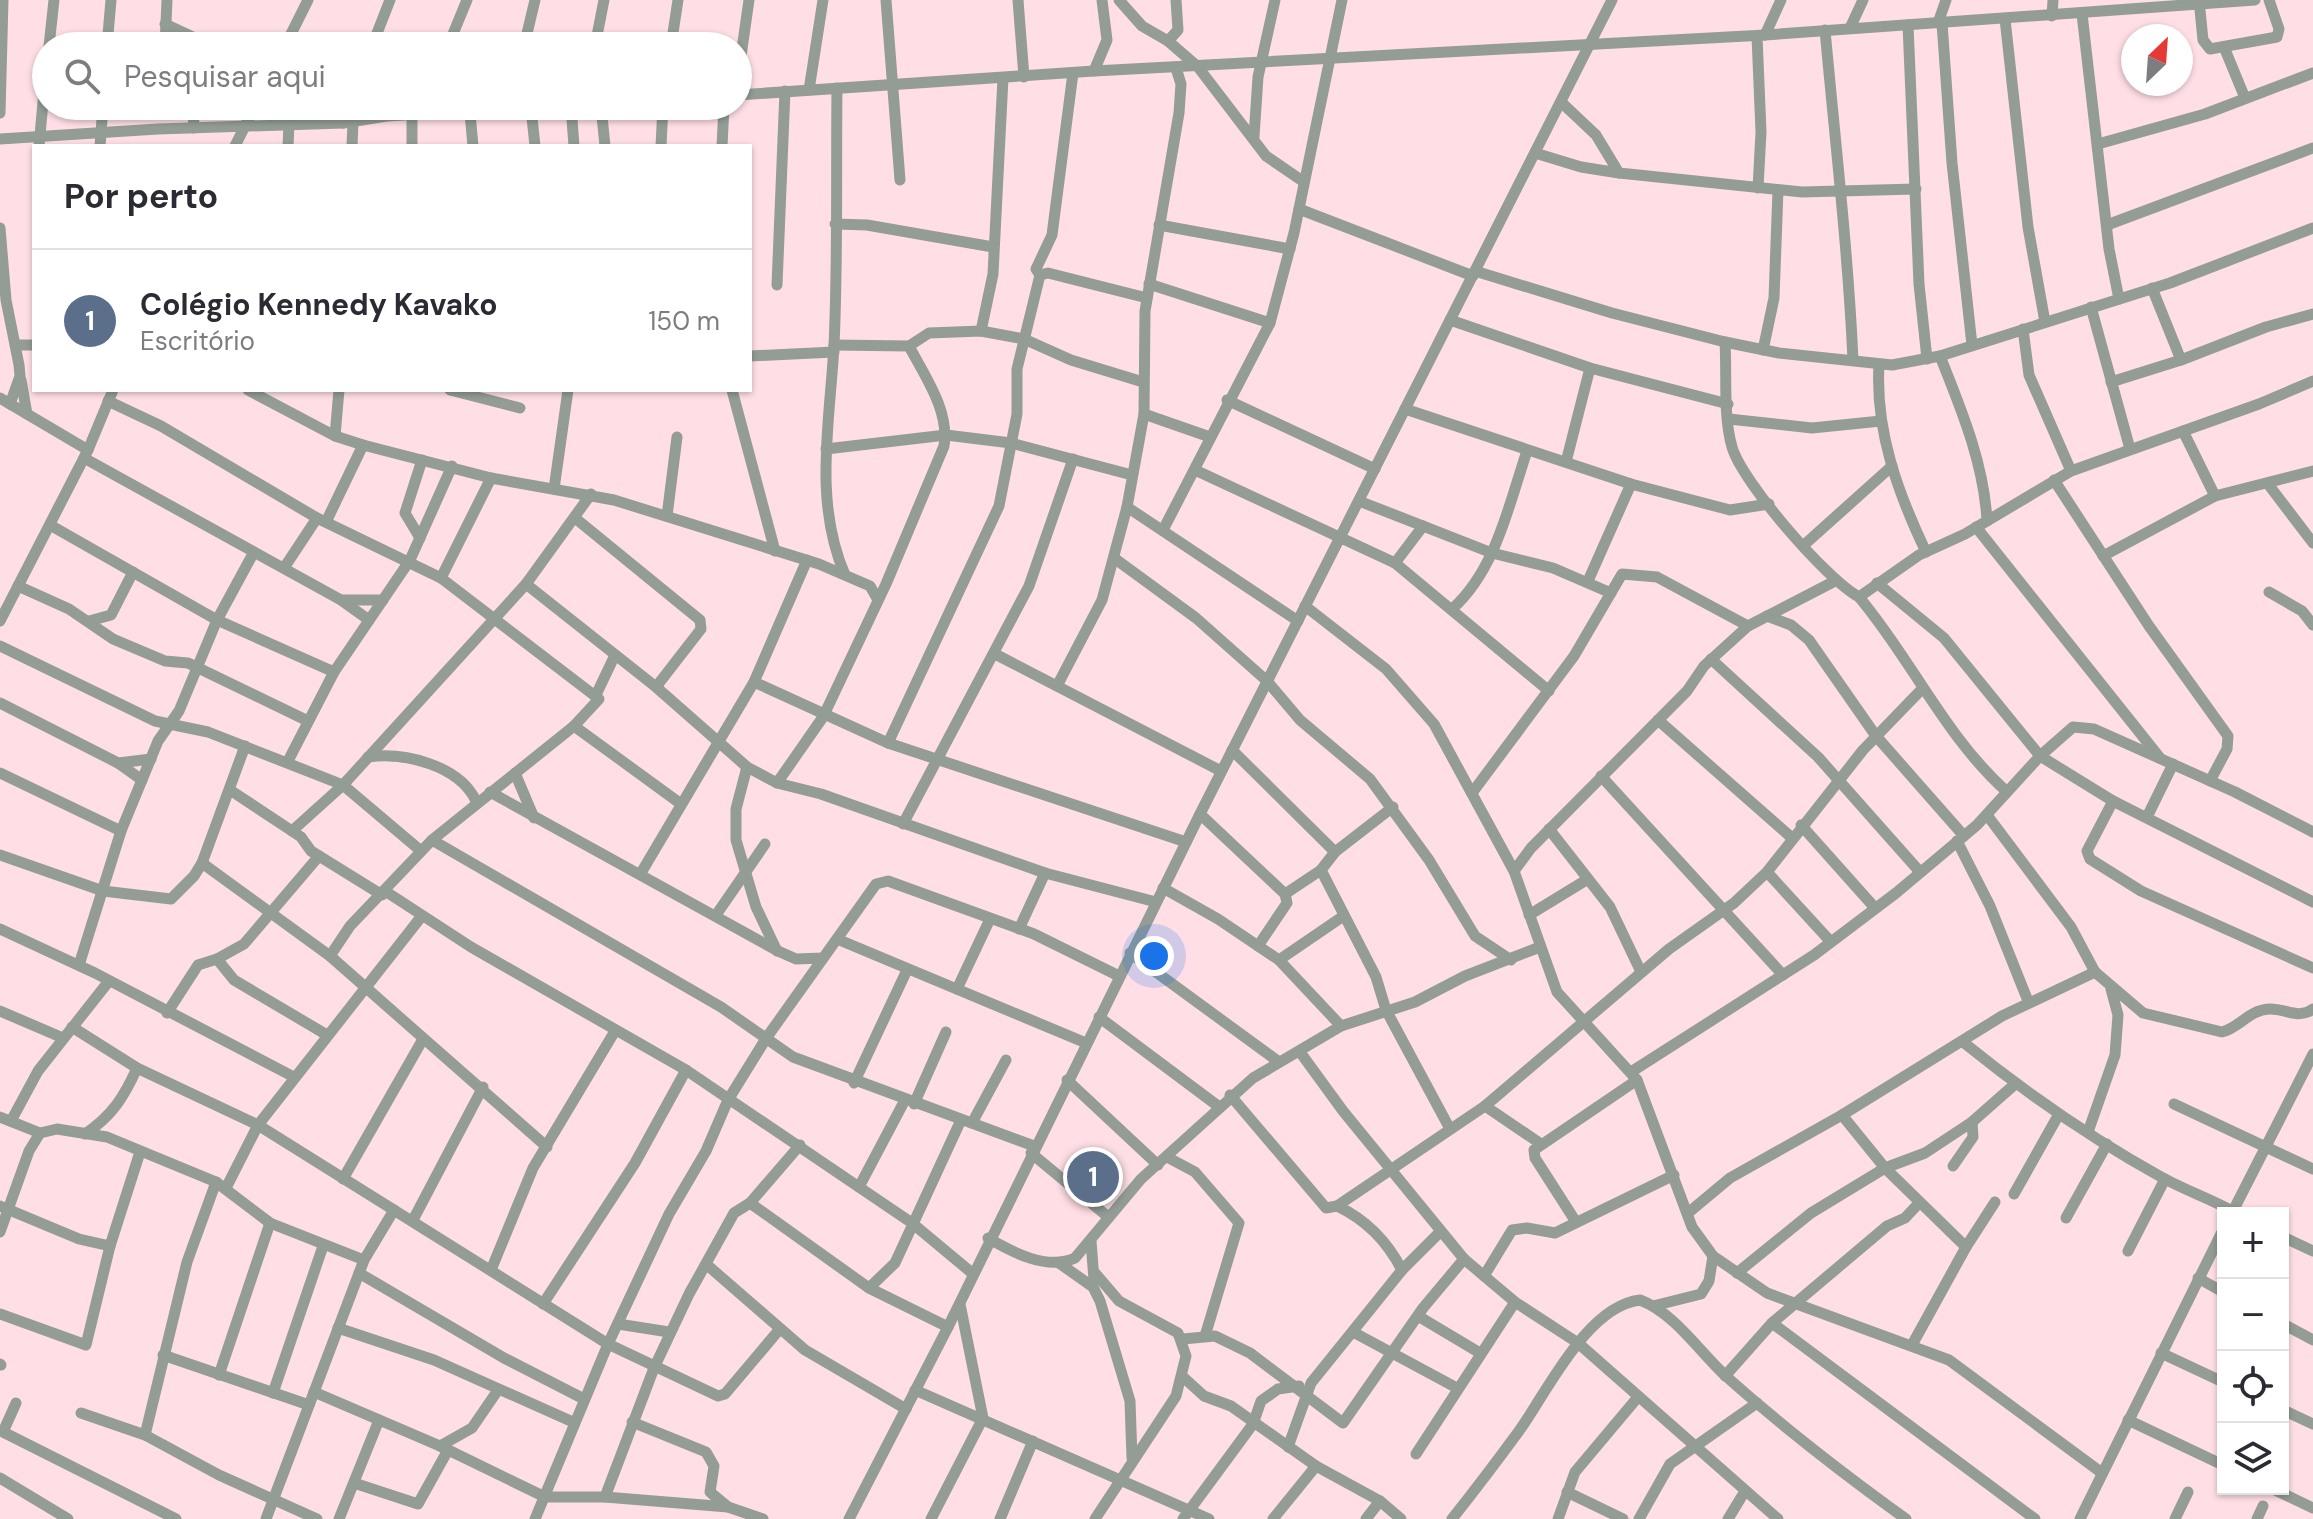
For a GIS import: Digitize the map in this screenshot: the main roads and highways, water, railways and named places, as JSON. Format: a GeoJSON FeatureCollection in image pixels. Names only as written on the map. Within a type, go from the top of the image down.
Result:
{"type":"FeatureCollection","features":[{"type":"Feature","properties":{"kind":"place","name":"Colégio Kennedy Kavako"},"geometry":{"type":"Point","coordinates":[1093,1177]}}]}
